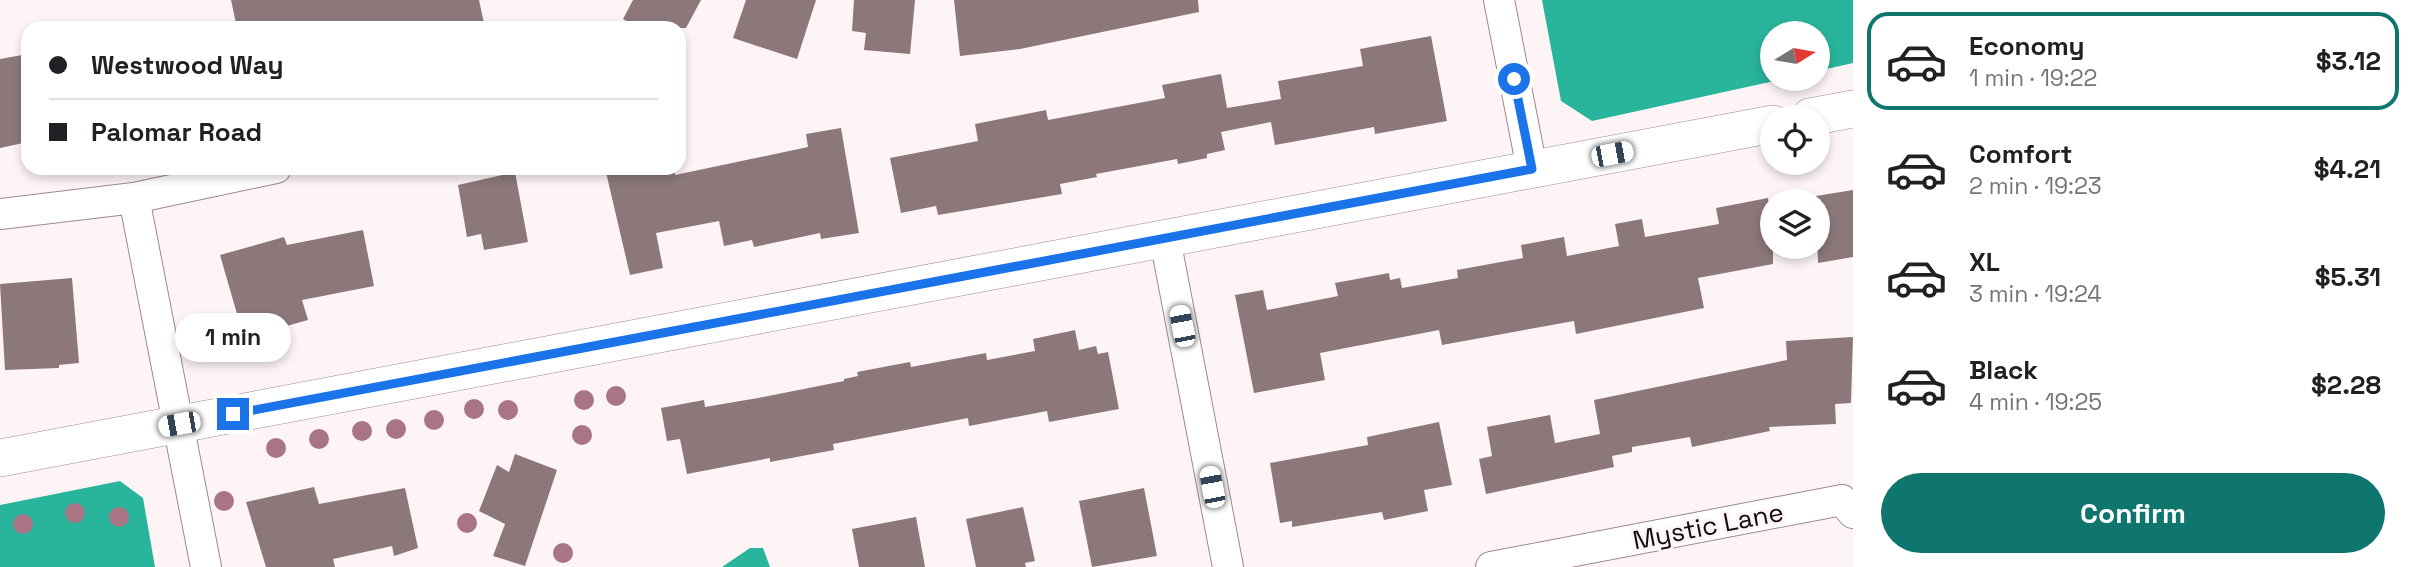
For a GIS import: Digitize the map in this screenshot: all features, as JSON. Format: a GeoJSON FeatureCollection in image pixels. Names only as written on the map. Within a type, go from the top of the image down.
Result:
{"type":"FeatureCollection","features":[{"type":"Feature","properties":{"kind":"street"},"geometry":{"type":"LineString","coordinates":[[1499,0],[1532,169]]}},
{"type":"Feature","properties":{"kind":"street"},"geometry":{"type":"LineString","coordinates":[[1830,113],[1853,109]]}},
{"type":"Feature","properties":{"kind":"street"},"geometry":{"type":"LineString","coordinates":[[0,458],[1760,126]]}},
{"type":"Feature","properties":{"kind":"street"},"geometry":{"type":"LineString","coordinates":[[0,214],[134,198],[243,175]]}},
{"type":"Feature","properties":{"kind":"street"},"geometry":{"type":"LineString","coordinates":[[134,198],[206,567]]}},
{"type":"Feature","properties":{"kind":"street"},"geometry":{"type":"LineString","coordinates":[[1165,239],[1227,567]]}},
{"type":"Feature","properties":{"kind":"street","name":"Mystic Lane"},"geometry":{"type":"LineString","coordinates":[[1491,567],[1847,506]]}},
{"type":"Feature","properties":{"kind":"shaded area"},"geometry":{"type":"Polygon","coordinates":[[[1542,0],[1853,0],[1853,63],[1830,68],[1830,21],[1760,21],[1760,84],[1592,121],[1561,101],[1542,0]]]}},
{"type":"Feature","properties":{"kind":"shaded area"},"geometry":{"type":"Polygon","coordinates":[[[120,481],[143,498],[155,567],[0,567],[0,505],[120,481]]]}},
{"type":"Feature","properties":{"kind":"shaded area"},"geometry":{"type":"Polygon","coordinates":[[[750,548],[763,548],[770,567],[722,567],[750,548]]]}},
{"type":"Feature","properties":{"kind":"building"},"geometry":{"type":"Polygon","coordinates":[[[231,0],[479,0],[484,21],[236,21],[231,0]]]}},
{"type":"Feature","properties":{"kind":"building"},"geometry":{"type":"Polygon","coordinates":[[[633,0],[701,0],[686,28],[686,21],[623,19],[633,0]]]}},
{"type":"Feature","properties":{"kind":"building"},"geometry":{"type":"Polygon","coordinates":[[[746,0],[816,0],[797,59],[733,38],[746,0]]]}},
{"type":"Feature","properties":{"kind":"building"},"geometry":{"type":"Polygon","coordinates":[[[854,0],[915,0],[910,54],[864,50],[866,33],[852,31],[854,0]]]}},
{"type":"Feature","properties":{"kind":"building"},"geometry":{"type":"Polygon","coordinates":[[[954,0],[1198,0],[1199,12],[1020,49],[960,56],[954,0]]]}},
{"type":"Feature","properties":{"kind":"building"},"geometry":{"type":"Polygon","coordinates":[[[1431,36],[1447,121],[1375,134],[1374,127],[1275,145],[1271,122],[1221,132],[1225,150],[1207,154],[1207,158],[1178,164],[1177,159],[1096,174],[1097,177],[1060,184],[1062,194],[938,215],[936,206],[901,213],[890,158],[978,141],[975,124],[1046,110],[1048,120],[1165,98],[1162,85],[1221,74],[1227,108],[1281,99],[1278,81],[1363,66],[1360,49],[1431,36]]]}},
{"type":"Feature","properties":{"kind":"building"},"geometry":{"type":"Polygon","coordinates":[[[21,55],[21,144],[0,148],[0,59],[21,55]]]}},
{"type":"Feature","properties":{"kind":"building"},"geometry":{"type":"Polygon","coordinates":[[[841,128],[859,233],[821,239],[820,233],[754,247],[752,240],[724,246],[719,221],[656,233],[663,268],[630,275],[607,175],[686,175],[686,173],[808,147],[806,134],[841,128]]]}},
{"type":"Feature","properties":{"kind":"building"},"geometry":{"type":"Polygon","coordinates":[[[502,175],[516,175],[528,242],[484,250],[481,234],[467,237],[458,185],[502,175]]]}},
{"type":"Feature","properties":{"kind":"building"},"geometry":{"type":"Polygon","coordinates":[[[1853,190],[1853,257],[1818,263],[1818,259],[1830,259],[1830,194],[1853,190]]]}},
{"type":"Feature","properties":{"kind":"building"},"geometry":{"type":"Polygon","coordinates":[[[1760,200],[1760,259],[1773,259],[1773,264],[1698,278],[1704,308],[1576,334],[1574,321],[1442,345],[1439,330],[1320,353],[1325,380],[1254,393],[1235,295],[1263,290],[1267,310],[1338,296],[1335,283],[1389,273],[1390,280],[1400,278],[1402,288],[1458,278],[1457,270],[1523,258],[1521,245],[1564,237],[1567,256],[1619,246],[1615,224],[1642,219],[1645,237],[1719,224],[1716,208],[1760,200]]]}},
{"type":"Feature","properties":{"kind":"building"},"geometry":{"type":"Polygon","coordinates":[[[363,230],[374,286],[302,300],[308,320],[244,338],[220,255],[284,237],[287,245],[363,230]]]}},
{"type":"Feature","properties":{"kind":"building"},"geometry":{"type":"Polygon","coordinates":[[[72,278],[79,363],[59,365],[59,368],[5,370],[0,284],[72,278]]]}},
{"type":"Feature","properties":{"kind":"building"},"geometry":{"type":"Polygon","coordinates":[[[1075,330],[1079,350],[1096,346],[1098,354],[1108,352],[1119,409],[1049,422],[1047,411],[969,426],[968,418],[833,444],[834,450],[770,462],[770,458],[687,474],[680,439],[667,441],[661,408],[704,400],[705,407],[758,398],[844,381],[858,376],[857,372],[910,362],[911,367],[986,353],[987,360],[1035,351],[1033,339],[1075,330]]]}},
{"type":"Feature","properties":{"kind":"building"},"geometry":{"type":"Polygon","coordinates":[[[1853,337],[1851,403],[1835,404],[1836,424],[1769,427],[1770,431],[1692,447],[1690,437],[1632,447],[1632,452],[1612,456],[1614,467],[1486,494],[1479,459],[1492,456],[1487,427],[1550,415],[1555,443],[1600,434],[1594,400],[1787,360],[1786,341],[1853,337]]]}},
{"type":"Feature","properties":{"kind":"building"},"geometry":{"type":"Polygon","coordinates":[[[1439,422],[1452,485],[1424,490],[1428,511],[1384,520],[1382,512],[1292,527],[1292,521],[1280,523],[1270,463],[1368,445],[1367,437],[1439,422]]]}},
{"type":"Feature","properties":{"kind":"building"},"geometry":{"type":"Polygon","coordinates":[[[515,454],[557,470],[525,566],[493,556],[505,524],[479,511],[497,465],[509,472],[515,454]]]}},
{"type":"Feature","properties":{"kind":"building"},"geometry":{"type":"Polygon","coordinates":[[[314,487],[319,504],[405,488],[418,548],[394,556],[392,546],[333,559],[335,567],[266,567],[246,502],[314,487]]]}},
{"type":"Feature","properties":{"kind":"building"},"geometry":{"type":"Polygon","coordinates":[[[1144,488],[1157,556],[1092,567],[1079,501],[1144,488]]]}},
{"type":"Feature","properties":{"kind":"building"},"geometry":{"type":"Polygon","coordinates":[[[1023,507],[1035,561],[1025,563],[1026,567],[976,567],[966,519],[1023,507]]]}},
{"type":"Feature","properties":{"kind":"building"},"geometry":{"type":"Polygon","coordinates":[[[916,517],[925,567],[859,567],[852,529],[916,517]]]}},
{"type":"Feature","properties":{"kind":"route"},"geometry":{"type":"LineString","coordinates":[[233,414],[1532,169],[1514,79]]}}]}
